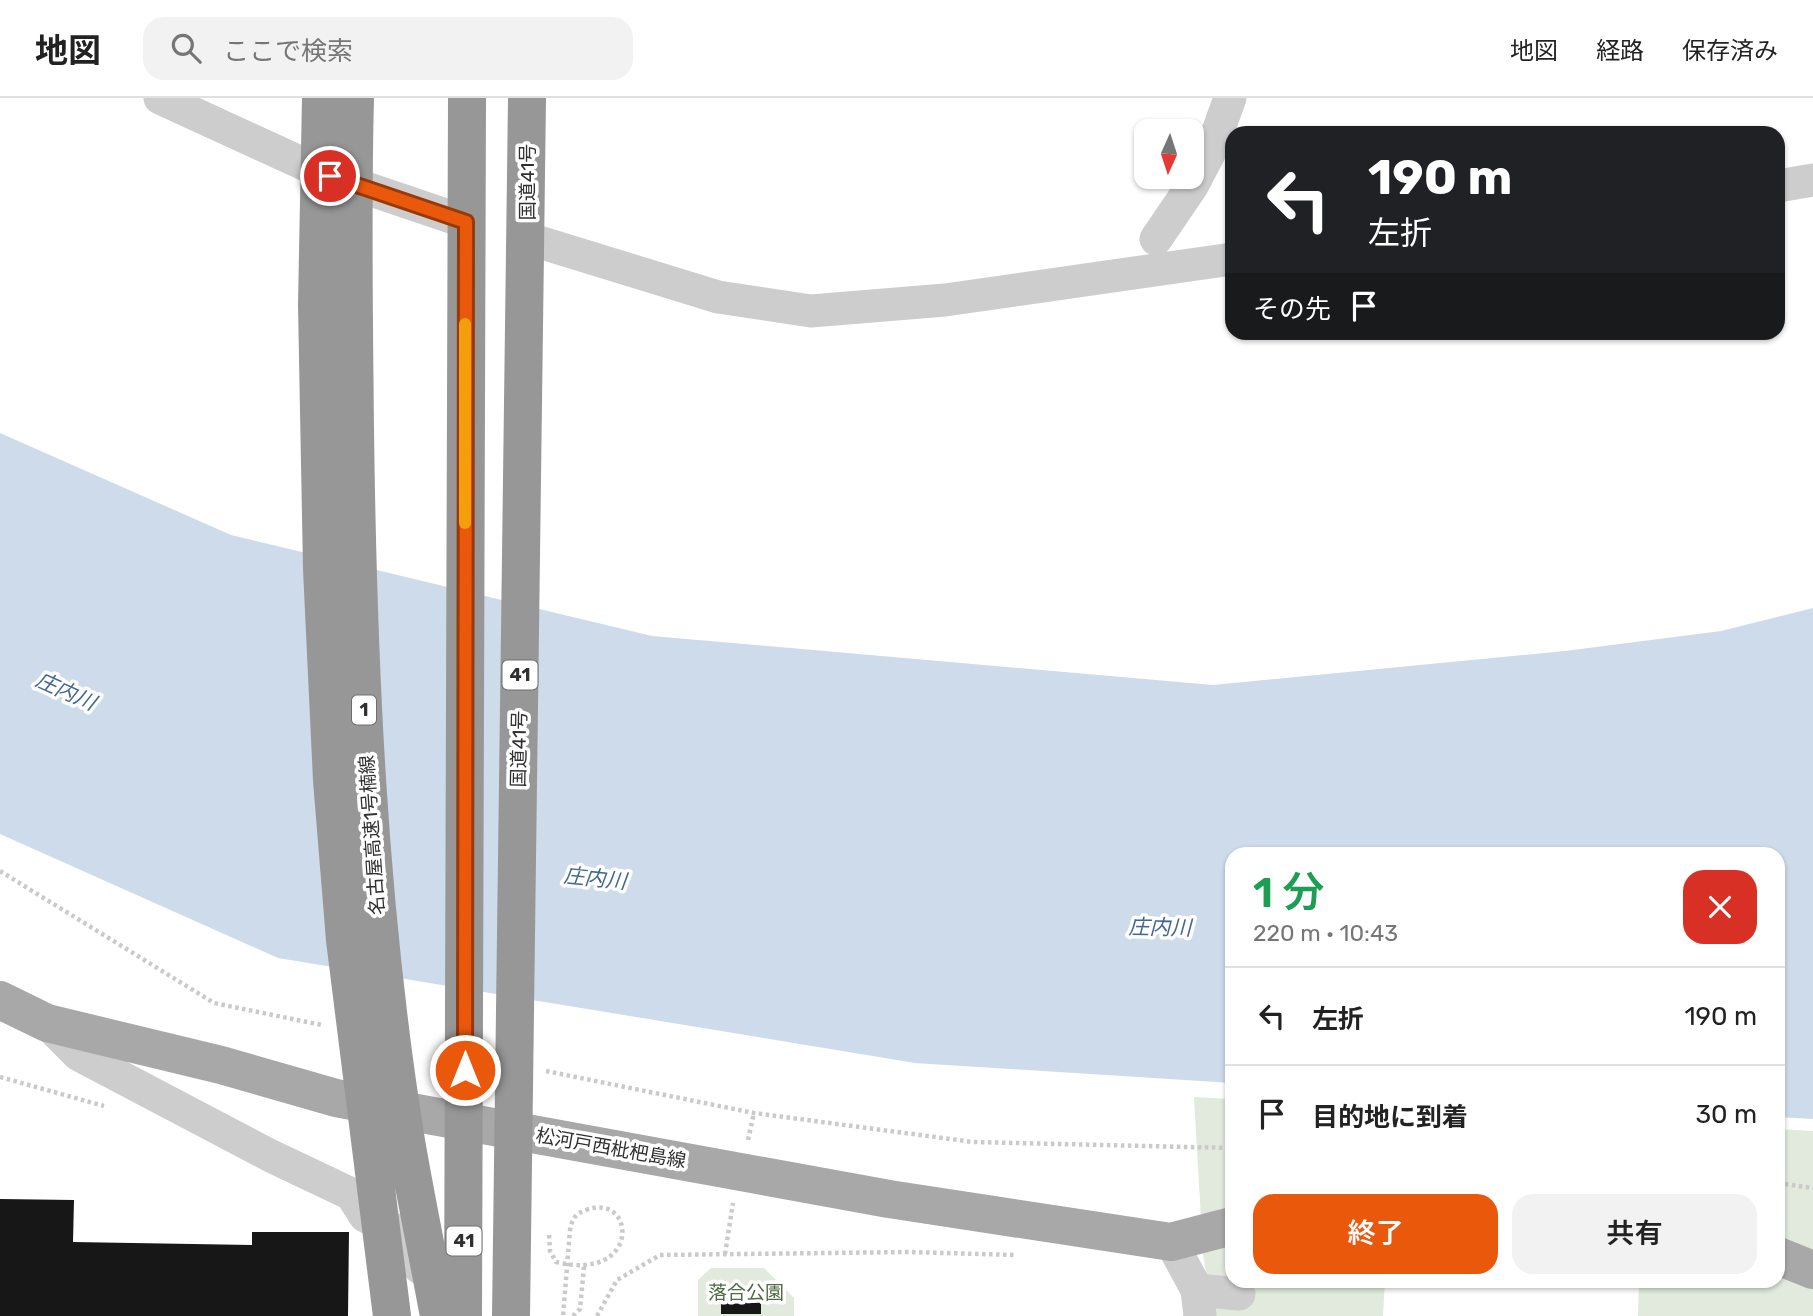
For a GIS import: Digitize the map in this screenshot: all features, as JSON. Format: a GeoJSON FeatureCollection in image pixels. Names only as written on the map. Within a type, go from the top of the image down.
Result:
{"type":"FeatureCollection","features":[{"type":"Feature","properties":{"kind":"highway","name":"名古屋高速1号楠線"},"geometry":{"type":"LineString","coordinates":[[321,98],[317,319],[322,569],[332,780],[345,940],[392,1316]]}},
{"type":"Feature","properties":{"kind":"highway","name":"名古屋高速1号楠線"},"geometry":{"type":"LineString","coordinates":[[355,98],[357,572],[367,781],[381,939],[404,1121],[439,1316]]}},
{"type":"Feature","properties":{"kind":"highway","name":"41"},"geometry":{"type":"LineString","coordinates":[[463,1316],[467,98]]}},
{"type":"Feature","properties":{"kind":"highway","name":"国道41号"},"geometry":{"type":"LineString","coordinates":[[512,1316],[512,1131],[529,1077],[527,98]]}},
{"type":"Feature","properties":{"kind":"main road","name":"松河戸西枇杷島線"},"geometry":{"type":"LineString","coordinates":[[0,1000],[47,1023],[221,1065],[337,1098],[512,1131],[889,1199],[1171,1242],[1225,1228]]}},
{"type":"Feature","properties":{"kind":"main road"},"geometry":{"type":"LineString","coordinates":[[1785,1259],[1813,1270]]}},
{"type":"Feature","properties":{"kind":"street"},"geometry":{"type":"LineString","coordinates":[[160,98],[330,176],[466,223]]}},
{"type":"Feature","properties":{"kind":"street"},"geometry":{"type":"LineString","coordinates":[[1156,239],[1192,186],[1212,148],[1230,98]]}},
{"type":"Feature","properties":{"kind":"street"},"geometry":{"type":"LineString","coordinates":[[1785,185],[1813,180]]}},
{"type":"Feature","properties":{"kind":"street"},"geometry":{"type":"LineString","coordinates":[[526,238],[718,297],[811,311],[945,300],[1225,260]]}},
{"type":"Feature","properties":{"kind":"street"},"geometry":{"type":"LineString","coordinates":[[0,1015],[47,1023],[79,1055],[271,1156],[351,1194],[365,1216],[419,1241],[421,1316]]}},
{"type":"Feature","properties":{"kind":"street"},"geometry":{"type":"LineString","coordinates":[[1171,1242],[1198,1303],[1238,1294]]}},
{"type":"Feature","properties":{"kind":"path"},"geometry":{"type":"LineString","coordinates":[[0,872],[214,1003],[333,1027]]}},
{"type":"Feature","properties":{"kind":"path"},"geometry":{"type":"LineString","coordinates":[[529,1077],[754,1113],[973,1142],[1225,1148]]}},
{"type":"Feature","properties":{"kind":"path"},"geometry":{"type":"LineString","coordinates":[[725,1254],[739,1171]]}},
{"type":"Feature","properties":{"kind":"path"},"geometry":{"type":"LineString","coordinates":[[1785,1184],[1813,1188]]}},
{"type":"Feature","properties":{"kind":"path"},"geometry":{"type":"LineString","coordinates":[[556,1262],[584,1267],[617,1252],[622,1242],[623,1230],[619,1219],[609,1210],[594,1207],[579,1213],[572,1220],[570,1230],[564,1316]]}},
{"type":"Feature","properties":{"kind":"path"},"geometry":{"type":"LineString","coordinates":[[597,1316],[617,1280],[660,1255],[909,1252],[1020,1255]]}},
{"type":"Feature","properties":{"kind":"path"},"geometry":{"type":"LineString","coordinates":[[573,1316],[580,1309],[584,1267]]}},
{"type":"Feature","properties":{"kind":"green space"},"geometry":{"type":"Polygon","coordinates":[[[1194,1097],[1225,1099],[1225,1288],[1385,1288],[1383,1316],[1213,1316],[1203,1254],[1194,1097]]]}},
{"type":"Feature","properties":{"kind":"green space"},"geometry":{"type":"Polygon","coordinates":[[[1785,1129],[1813,1131],[1813,1316],[1638,1316],[1639,1288],[1785,1288],[1785,1129]]]}},
{"type":"Feature","properties":{"kind":"green space","name":"落合公園"},"geometry":{"type":"Polygon","coordinates":[[[711,1268],[764,1268],[794,1298],[794,1316],[698,1316],[698,1280],[711,1268]]]}},
{"type":"Feature","properties":{"kind":"water","name":"庄内川"},"geometry":{"type":"Polygon","coordinates":[[[0,433],[231,535],[652,636],[1213,685],[1565,651],[1721,631],[1813,608],[1813,1119],[1785,1117],[1785,847],[1225,847],[1225,1083],[915,1063],[278,958],[0,834],[0,433]]]}},
{"type":"Feature","properties":{"kind":"building"},"geometry":{"type":"Polygon","coordinates":[[[0,1199],[74,1200],[73,1242],[252,1245],[252,1232],[349,1232],[348,1316],[0,1316],[0,1199]]]}},
{"type":"Feature","properties":{"kind":"building"},"geometry":{"type":"Polygon","coordinates":[[[721,1291],[761,1291],[761,1314],[721,1314],[721,1291]]]}},
{"type":"Feature","properties":{"kind":"slow traffic"},"geometry":{"type":"LineString","coordinates":[[465,324],[465,523]]}},
{"type":"Feature","properties":{"kind":"route"},"geometry":{"type":"LineString","coordinates":[[330,176],[466,222],[465,1070]]}}]}
